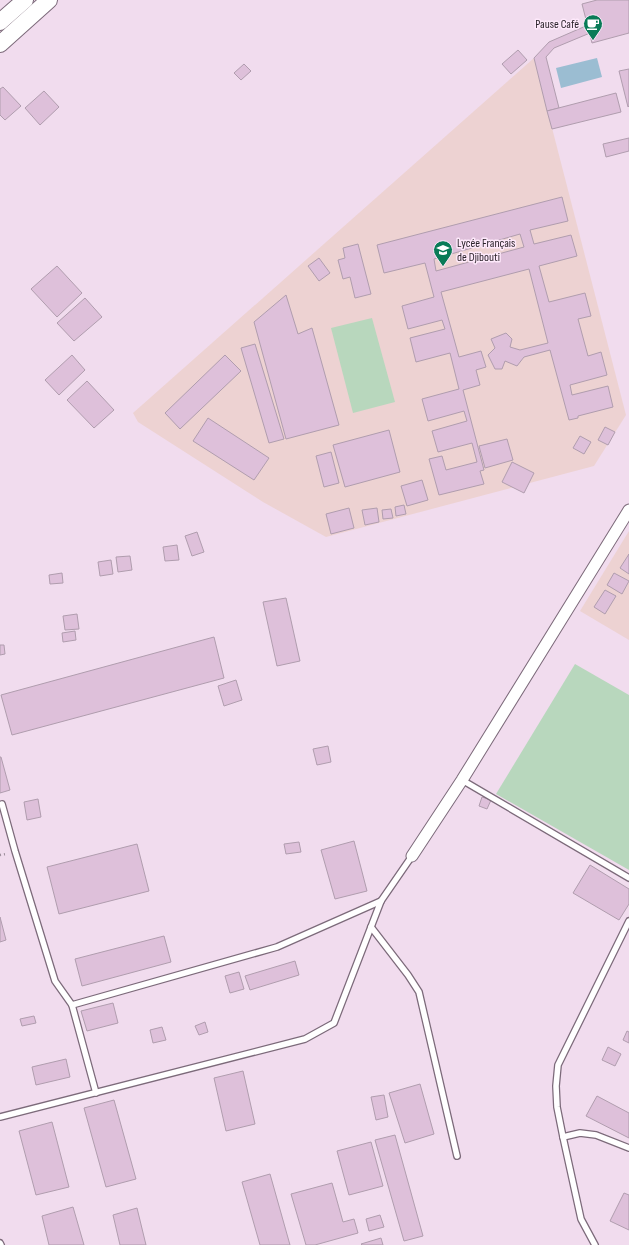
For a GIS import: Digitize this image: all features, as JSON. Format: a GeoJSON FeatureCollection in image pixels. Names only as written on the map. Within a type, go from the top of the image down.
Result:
{"type":"FeatureCollection","features":[{"type":"Feature","properties":{"kind":"street"},"geometry":{"type":"LineString","coordinates":[[0,22],[25,0]]}},
{"type":"Feature","properties":{"kind":"street"},"geometry":{"type":"LineString","coordinates":[[0,44],[49,0]]}},
{"type":"Feature","properties":{"kind":"street"},"geometry":{"type":"LineString","coordinates":[[412,856],[462,780],[629,510]]}},
{"type":"Feature","properties":{"kind":"lane"},"geometry":{"type":"LineString","coordinates":[[462,780],[629,878]]}},
{"type":"Feature","properties":{"kind":"lane"},"geometry":{"type":"LineString","coordinates":[[2,804],[55,981],[72,1005],[96,1093]]}},
{"type":"Feature","properties":{"kind":"lane"},"geometry":{"type":"LineString","coordinates":[[0,1118],[305,1038],[334,1023],[381,900],[412,856]]}},
{"type":"Feature","properties":{"kind":"lane"},"geometry":{"type":"LineString","coordinates":[[72,1005],[277,947],[381,900]]}},
{"type":"Feature","properties":{"kind":"lane"},"geometry":{"type":"LineString","coordinates":[[595,1245],[581,1219],[563,1137],[557,1107],[556,1086],[558,1065],[629,920]]}},
{"type":"Feature","properties":{"kind":"lane"},"geometry":{"type":"LineString","coordinates":[[371,927],[408,975],[419,992],[457,1156]]}},
{"type":"Feature","properties":{"kind":"lane"},"geometry":{"type":"LineString","coordinates":[[563,1137],[580,1133],[596,1135],[629,1148]]}},
{"type":"Feature","properties":{"kind":"shaded area","name":"Lycée Français de Djibouti"},"geometry":{"type":"Polygon","coordinates":[[[534,58],[626,415],[594,466],[326,537],[263,502],[138,422],[133,413],[534,58]]]}},
{"type":"Feature","properties":{"kind":"shaded area"},"geometry":{"type":"Polygon","coordinates":[[[629,531],[629,640],[580,611],[629,531]]]}},
{"type":"Feature","properties":{"kind":"green space"},"geometry":{"type":"Polygon","coordinates":[[[372,318],[395,402],[353,413],[331,328],[372,318]]]}},
{"type":"Feature","properties":{"kind":"green space"},"geometry":{"type":"Polygon","coordinates":[[[575,664],[629,695],[629,870],[496,794],[575,664]]]}},
{"type":"Feature","properties":{"kind":"water"},"geometry":{"type":"Polygon","coordinates":[[[597,58],[602,77],[561,88],[556,68],[597,58]]]}},
{"type":"Feature","properties":{"kind":"building"},"geometry":{"type":"Polygon","coordinates":[[[597,0],[629,0],[629,33],[592,43],[582,4],[597,0]]]}},
{"type":"Feature","properties":{"kind":"building"},"geometry":{"type":"Polygon","coordinates":[[[588,25],[590,33],[554,48],[546,57],[559,108],[547,111],[534,58],[549,42],[588,25]]]}},
{"type":"Feature","properties":{"kind":"building"},"geometry":{"type":"Polygon","coordinates":[[[518,50],[527,60],[511,74],[502,64],[518,50]]]}},
{"type":"Feature","properties":{"kind":"building"},"geometry":{"type":"Polygon","coordinates":[[[244,64],[251,71],[241,80],[234,73],[244,64]]]}},
{"type":"Feature","properties":{"kind":"building"},"geometry":{"type":"Polygon","coordinates":[[[629,69],[629,106],[628,107],[619,71],[629,69]]]}},
{"type":"Feature","properties":{"kind":"building"},"geometry":{"type":"Polygon","coordinates":[[[3,87],[21,106],[5,120],[0,115],[0,89],[3,87]]]}},
{"type":"Feature","properties":{"kind":"building"},"geometry":{"type":"Polygon","coordinates":[[[44,91],[59,107],[40,125],[25,108],[44,91]]]}},
{"type":"Feature","properties":{"kind":"building"},"geometry":{"type":"Polygon","coordinates":[[[616,93],[621,112],[552,129],[547,111],[616,93]]]}},
{"type":"Feature","properties":{"kind":"building"},"geometry":{"type":"Polygon","coordinates":[[[629,138],[629,151],[606,157],[603,144],[629,138]]]}},
{"type":"Feature","properties":{"kind":"building"},"geometry":{"type":"Polygon","coordinates":[[[562,197],[568,221],[530,230],[534,244],[571,235],[577,256],[539,266],[549,302],[585,293],[591,316],[578,319],[588,356],[601,352],[607,375],[570,385],[572,395],[608,386],[613,407],[578,416],[578,418],[569,420],[550,350],[524,357],[517,366],[505,361],[502,369],[495,369],[488,355],[495,348],[491,339],[506,333],[512,339],[510,347],[520,350],[548,343],[529,269],[441,292],[459,357],[481,351],[486,367],[476,370],[480,385],[463,390],[484,470],[480,471],[484,484],[439,495],[429,459],[442,456],[446,470],[477,462],[472,443],[438,452],[432,431],[467,421],[464,411],[428,421],[422,399],[459,389],[450,353],[416,362],[410,338],[445,329],[442,320],[408,329],[402,306],[434,297],[425,263],[384,273],[377,245],[562,197]],[[520,234],[434,259],[436,271],[524,247],[520,234]]]}},
{"type":"Feature","properties":{"kind":"building"},"geometry":{"type":"Polygon","coordinates":[[[358,244],[371,294],[355,298],[350,277],[343,279],[338,260],[345,258],[343,248],[358,244]]]}},
{"type":"Feature","properties":{"kind":"building"},"geometry":{"type":"Polygon","coordinates":[[[319,258],[330,273],[319,281],[308,266],[319,258]]]}},
{"type":"Feature","properties":{"kind":"building"},"geometry":{"type":"Polygon","coordinates":[[[57,266],[82,293],[57,317],[31,289],[57,266]]]}},
{"type":"Feature","properties":{"kind":"building"},"geometry":{"type":"Polygon","coordinates":[[[286,295],[298,334],[312,328],[339,425],[286,439],[254,322],[286,295]]]}},
{"type":"Feature","properties":{"kind":"building"},"geometry":{"type":"Polygon","coordinates":[[[85,298],[102,317],[74,341],[57,323],[85,298]]]}},
{"type":"Feature","properties":{"kind":"building"},"geometry":{"type":"Polygon","coordinates":[[[255,344],[284,439],[269,443],[241,348],[255,344]]]}},
{"type":"Feature","properties":{"kind":"building"},"geometry":{"type":"Polygon","coordinates":[[[72,355],[85,370],[59,395],[45,380],[72,355]]]}},
{"type":"Feature","properties":{"kind":"building"},"geometry":{"type":"Polygon","coordinates":[[[225,355],[241,371],[180,429],[165,413],[225,355]]]}},
{"type":"Feature","properties":{"kind":"building"},"geometry":{"type":"Polygon","coordinates":[[[87,381],[114,410],[94,428],[67,400],[87,381]]]}},
{"type":"Feature","properties":{"kind":"building"},"geometry":{"type":"Polygon","coordinates":[[[208,418],[269,458],[254,480],[193,441],[208,418]]]}},
{"type":"Feature","properties":{"kind":"building"},"geometry":{"type":"Polygon","coordinates":[[[605,427],[615,432],[608,445],[598,440],[605,427]]]}},
{"type":"Feature","properties":{"kind":"building"},"geometry":{"type":"Polygon","coordinates":[[[389,430],[400,472],[345,487],[333,445],[389,430]]]}},
{"type":"Feature","properties":{"kind":"building"},"geometry":{"type":"Polygon","coordinates":[[[580,436],[591,442],[584,454],[573,448],[580,436]]]}},
{"type":"Feature","properties":{"kind":"building"},"geometry":{"type":"Polygon","coordinates":[[[507,439],[513,460],[485,468],[479,446],[507,439]]]}},
{"type":"Feature","properties":{"kind":"building"},"geometry":{"type":"Polygon","coordinates":[[[331,452],[339,483],[324,487],[316,456],[331,452]]]}},
{"type":"Feature","properties":{"kind":"building"},"geometry":{"type":"Polygon","coordinates":[[[512,462],[534,473],[524,493],[502,482],[512,462]]]}},
{"type":"Feature","properties":{"kind":"building"},"geometry":{"type":"Polygon","coordinates":[[[422,480],[428,500],[407,506],[401,486],[422,480]]]}},
{"type":"Feature","properties":{"kind":"building"},"geometry":{"type":"Polygon","coordinates":[[[404,505],[406,514],[396,516],[395,507],[404,505]]]}},
{"type":"Feature","properties":{"kind":"building"},"geometry":{"type":"Polygon","coordinates":[[[349,508],[354,528],[331,534],[326,514],[349,508]]]}},
{"type":"Feature","properties":{"kind":"building"},"geometry":{"type":"Polygon","coordinates":[[[377,508],[379,522],[365,525],[362,510],[377,508]]]}},
{"type":"Feature","properties":{"kind":"building"},"geometry":{"type":"Polygon","coordinates":[[[391,509],[393,518],[383,519],[382,510],[391,509]]]}},
{"type":"Feature","properties":{"kind":"building"},"geometry":{"type":"Polygon","coordinates":[[[197,532],[204,552],[192,556],[185,536],[197,532]]]}},
{"type":"Feature","properties":{"kind":"building"},"geometry":{"type":"Polygon","coordinates":[[[177,545],[179,560],[165,561],[163,547],[177,545]]]}},
{"type":"Feature","properties":{"kind":"building"},"geometry":{"type":"Polygon","coordinates":[[[629,554],[629,574],[620,568],[629,554]]]}},
{"type":"Feature","properties":{"kind":"building"},"geometry":{"type":"Polygon","coordinates":[[[130,556],[132,570],[118,572],[116,557],[130,556]]]}},
{"type":"Feature","properties":{"kind":"building"},"geometry":{"type":"Polygon","coordinates":[[[111,560],[113,574],[100,576],[98,562],[111,560]]]}},
{"type":"Feature","properties":{"kind":"building"},"geometry":{"type":"Polygon","coordinates":[[[62,573],[63,583],[50,584],[49,575],[62,573]]]}},
{"type":"Feature","properties":{"kind":"building"},"geometry":{"type":"Polygon","coordinates":[[[614,573],[629,581],[622,594],[607,585],[614,573]]]}},
{"type":"Feature","properties":{"kind":"building"},"geometry":{"type":"Polygon","coordinates":[[[605,590],[616,596],[605,614],[594,607],[605,590]]]}},
{"type":"Feature","properties":{"kind":"building"},"geometry":{"type":"Polygon","coordinates":[[[286,598],[300,661],[277,666],[263,602],[286,598]]]}},
{"type":"Feature","properties":{"kind":"building"},"geometry":{"type":"Polygon","coordinates":[[[77,614],[79,629],[65,630],[63,616],[77,614]]]}},
{"type":"Feature","properties":{"kind":"building"},"geometry":{"type":"Polygon","coordinates":[[[75,631],[76,640],[63,642],[62,633],[75,631]]]}},
{"type":"Feature","properties":{"kind":"building"},"geometry":{"type":"Polygon","coordinates":[[[214,637],[224,678],[12,735],[1,695],[214,637]]]}},
{"type":"Feature","properties":{"kind":"building"},"geometry":{"type":"Polygon","coordinates":[[[0,645],[4,645],[5,654],[0,655],[0,645]]]}},
{"type":"Feature","properties":{"kind":"building"},"geometry":{"type":"Polygon","coordinates":[[[236,680],[242,700],[224,706],[218,686],[236,680]]]}},
{"type":"Feature","properties":{"kind":"building"},"geometry":{"type":"Polygon","coordinates":[[[328,746],[331,762],[317,765],[313,749],[328,746]]]}},
{"type":"Feature","properties":{"kind":"building"},"geometry":{"type":"Polygon","coordinates":[[[0,757],[10,790],[0,793],[0,757]]]}},
{"type":"Feature","properties":{"kind":"building"},"geometry":{"type":"Polygon","coordinates":[[[482,797],[491,800],[487,809],[479,806],[482,797]]]}},
{"type":"Feature","properties":{"kind":"building"},"geometry":{"type":"Polygon","coordinates":[[[38,799],[41,817],[27,820],[24,802],[38,799]]]}},
{"type":"Feature","properties":{"kind":"building"},"geometry":{"type":"Polygon","coordinates":[[[354,841],[367,891],[335,899],[321,850],[354,841]]]}},
{"type":"Feature","properties":{"kind":"building"},"geometry":{"type":"Polygon","coordinates":[[[299,842],[301,852],[286,854],[284,844],[299,842]]]}},
{"type":"Feature","properties":{"kind":"building"},"geometry":{"type":"Polygon","coordinates":[[[137,844],[149,891],[59,914],[47,867],[137,844]]]}},
{"type":"Feature","properties":{"kind":"building"},"geometry":{"type":"Polygon","coordinates":[[[590,865],[629,889],[629,904],[619,920],[573,893],[590,865]]]}},
{"type":"Feature","properties":{"kind":"building"},"geometry":{"type":"Polygon","coordinates":[[[0,917],[6,940],[0,942],[0,917]]]}},
{"type":"Feature","properties":{"kind":"building"},"geometry":{"type":"Polygon","coordinates":[[[164,936],[171,962],[82,986],[75,959],[164,936]]]}},
{"type":"Feature","properties":{"kind":"building"},"geometry":{"type":"Polygon","coordinates":[[[295,961],[299,975],[250,990],[245,976],[295,961]]]}},
{"type":"Feature","properties":{"kind":"building"},"geometry":{"type":"Polygon","coordinates":[[[239,972],[244,989],[230,993],[225,976],[239,972]]]}},
{"type":"Feature","properties":{"kind":"building"},"geometry":{"type":"Polygon","coordinates":[[[113,1003],[118,1023],[87,1031],[81,1011],[113,1003]]]}},
{"type":"Feature","properties":{"kind":"building"},"geometry":{"type":"Polygon","coordinates":[[[34,1016],[36,1023],[22,1026],[20,1019],[34,1016]]]}},
{"type":"Feature","properties":{"kind":"building"},"geometry":{"type":"Polygon","coordinates":[[[205,1022],[208,1032],[199,1035],[195,1026],[205,1022]]]}},
{"type":"Feature","properties":{"kind":"building"},"geometry":{"type":"Polygon","coordinates":[[[162,1027],[166,1040],[153,1043],[150,1030],[162,1027]]]}},
{"type":"Feature","properties":{"kind":"building"},"geometry":{"type":"Polygon","coordinates":[[[627,1031],[629,1032],[629,1043],[623,1040],[627,1031]]]}},
{"type":"Feature","properties":{"kind":"building"},"geometry":{"type":"Polygon","coordinates":[[[608,1047],[621,1054],[615,1066],[602,1060],[608,1047]]]}},
{"type":"Feature","properties":{"kind":"building"},"geometry":{"type":"Polygon","coordinates":[[[66,1059],[70,1077],[36,1085],[32,1067],[66,1059]]]}},
{"type":"Feature","properties":{"kind":"building"},"geometry":{"type":"Polygon","coordinates":[[[243,1071],[255,1124],[226,1131],[214,1078],[243,1071]]]}},
{"type":"Feature","properties":{"kind":"building"},"geometry":{"type":"Polygon","coordinates":[[[420,1084],[434,1134],[405,1143],[389,1093],[420,1084]]]}},
{"type":"Feature","properties":{"kind":"building"},"geometry":{"type":"Polygon","coordinates":[[[384,1095],[388,1117],[376,1120],[371,1097],[384,1095]]]}},
{"type":"Feature","properties":{"kind":"building"},"geometry":{"type":"Polygon","coordinates":[[[597,1096],[629,1113],[629,1138],[586,1116],[597,1096]]]}},
{"type":"Feature","properties":{"kind":"building"},"geometry":{"type":"Polygon","coordinates":[[[114,1100],[136,1179],[106,1187],[84,1108],[114,1100]]]}},
{"type":"Feature","properties":{"kind":"building"},"geometry":{"type":"Polygon","coordinates":[[[52,1122],[69,1187],[36,1195],[19,1131],[52,1122]]]}},
{"type":"Feature","properties":{"kind":"building"},"geometry":{"type":"Polygon","coordinates":[[[395,1135],[423,1236],[404,1241],[375,1140],[395,1135]]]}},
{"type":"Feature","properties":{"kind":"building"},"geometry":{"type":"Polygon","coordinates":[[[371,1142],[383,1186],[349,1195],[337,1151],[371,1142]]]}},
{"type":"Feature","properties":{"kind":"building"},"geometry":{"type":"Polygon","coordinates":[[[270,1174],[290,1245],[260,1245],[242,1182],[270,1174]]]}},
{"type":"Feature","properties":{"kind":"building"},"geometry":{"type":"Polygon","coordinates":[[[332,1183],[343,1222],[354,1219],[358,1233],[315,1245],[306,1245],[291,1194],[332,1183]]]}},
{"type":"Feature","properties":{"kind":"building"},"geometry":{"type":"Polygon","coordinates":[[[624,1193],[629,1195],[629,1230],[610,1221],[624,1193]]]}},
{"type":"Feature","properties":{"kind":"building"},"geometry":{"type":"Polygon","coordinates":[[[73,1207],[84,1245],[49,1245],[42,1216],[73,1207]]]}},
{"type":"Feature","properties":{"kind":"building"},"geometry":{"type":"Polygon","coordinates":[[[137,1208],[146,1245],[120,1245],[113,1215],[137,1208]]]}},
{"type":"Feature","properties":{"kind":"building"},"geometry":{"type":"Polygon","coordinates":[[[380,1215],[384,1227],[369,1231],[366,1219],[380,1215]]]}},
{"type":"Feature","properties":{"kind":"building"},"geometry":{"type":"Polygon","coordinates":[[[381,1238],[383,1245],[361,1244],[381,1238]]]}},
{"type":"Feature","properties":{"kind":"place","name":"Pause Café"},"geometry":{"type":"Point","coordinates":[593,41]}},
{"type":"Feature","properties":{"kind":"place","name":"Lycée Français de Djibouti"},"geometry":{"type":"Point","coordinates":[443,267]}}]}
